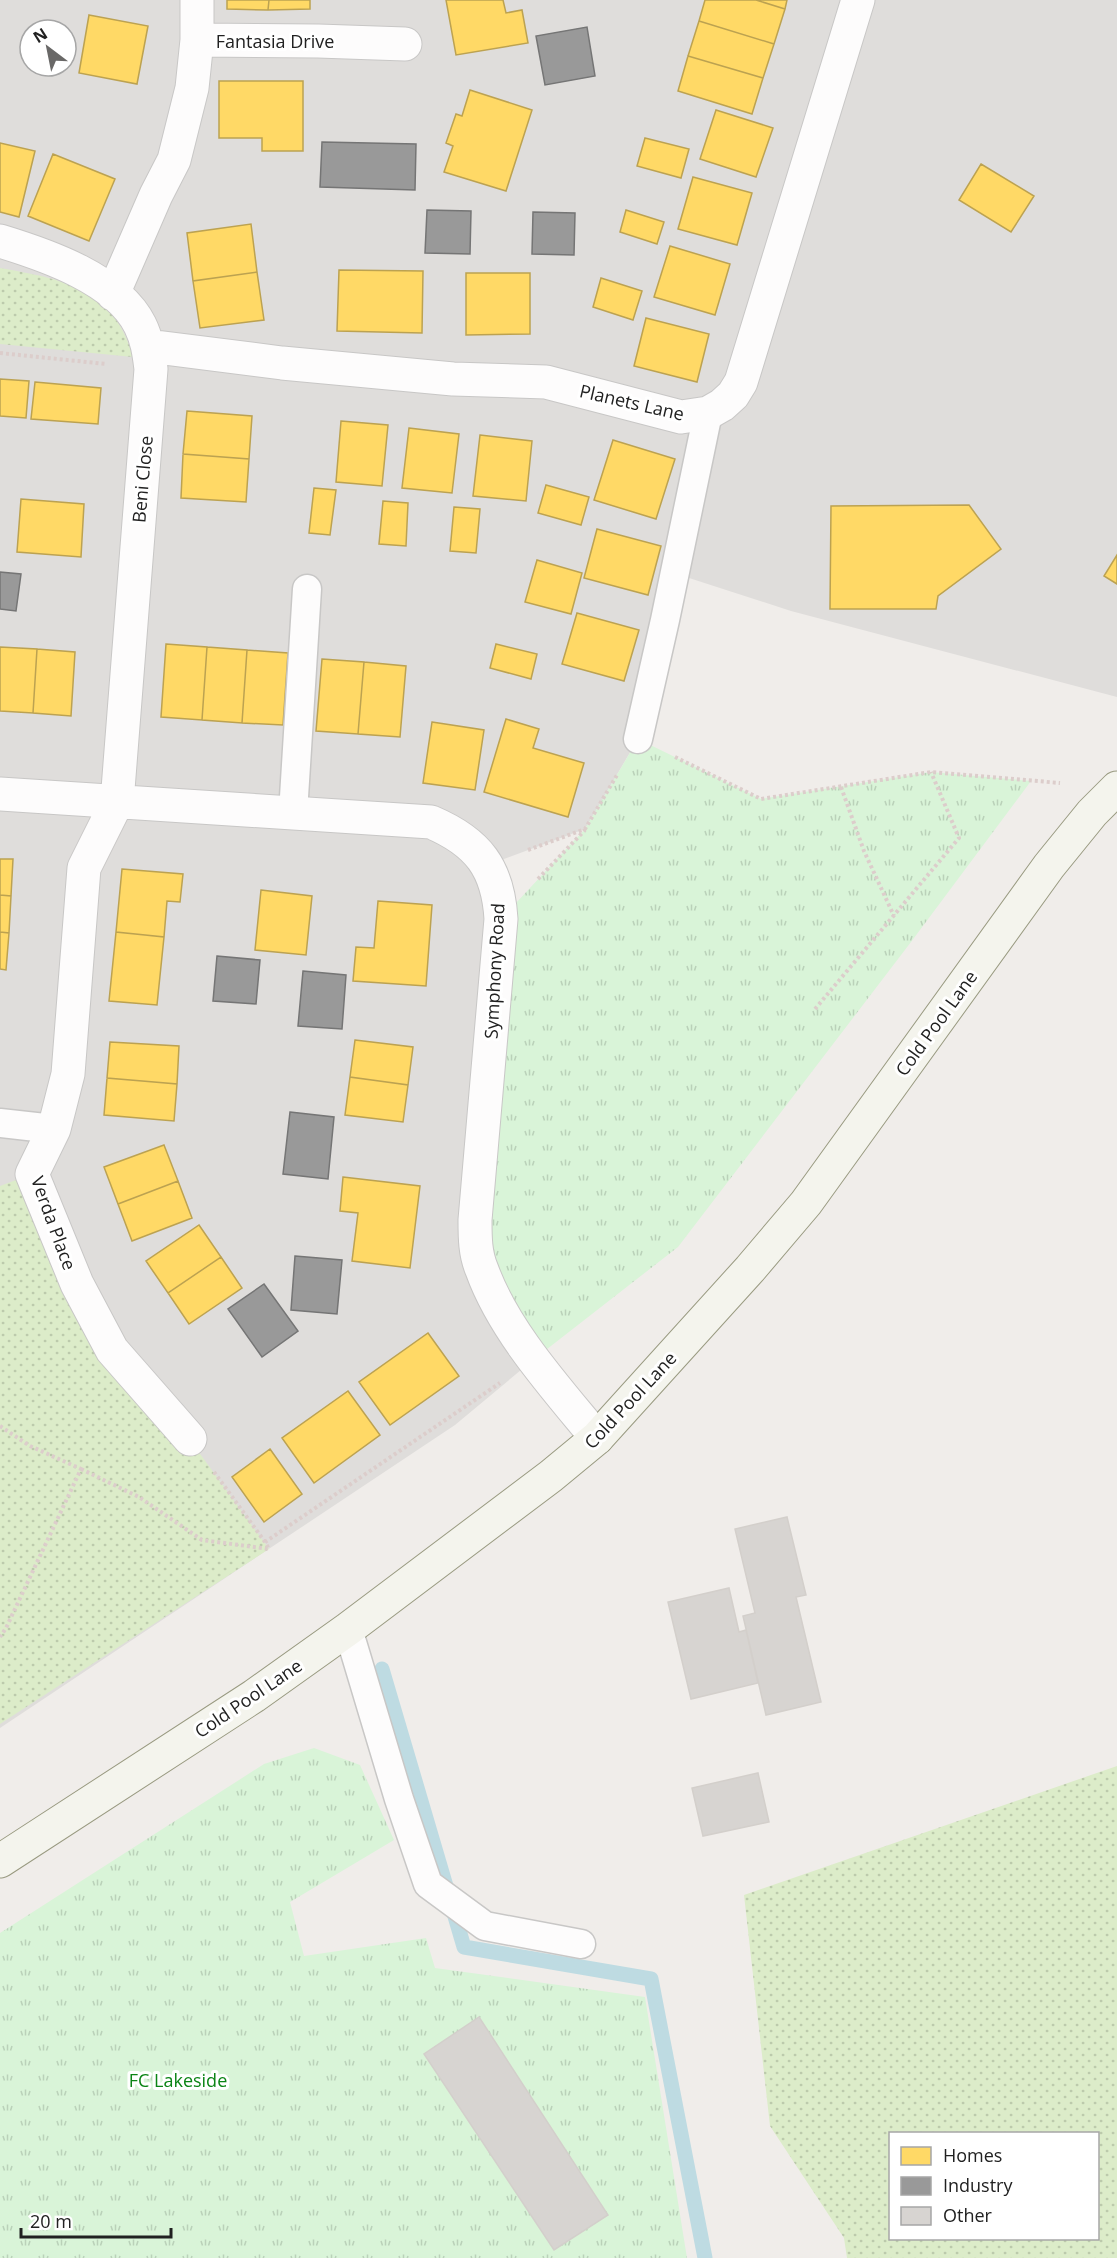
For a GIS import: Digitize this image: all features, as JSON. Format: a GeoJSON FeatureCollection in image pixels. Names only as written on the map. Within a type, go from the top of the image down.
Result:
{"type":"FeatureCollection","features":[{"type":"Feature","properties":{"kind":"street"},"geometry":{"type":"LineString","coordinates":[[197,0],[197,40]]}},
{"type":"Feature","properties":{"kind":"street","name":"Planets Lane"},"geometry":{"type":"LineString","coordinates":[[150,357],[282,363],[453,379],[546,382],[681,417],[708,413],[733,395],[741,382],[858,0]]}},
{"type":"Feature","properties":{"kind":"street","name":"Fantasia Drive"},"geometry":{"type":"LineString","coordinates":[[113,294],[156,195],[174,160],[192,88],[197,40],[318,40],[405,44]]}},
{"type":"Feature","properties":{"kind":"street"},"geometry":{"type":"LineString","coordinates":[[0,241],[35,252],[71,268],[113,294],[128,307],[139,324],[150,357]]}},
{"type":"Feature","properties":{"kind":"street","name":"Beni Close"},"geometry":{"type":"LineString","coordinates":[[117,802],[150,357]]}},
{"type":"Feature","properties":{"kind":"street","name":"Cold Pool Lane"},"geometry":{"type":"LineString","coordinates":[[0,1861],[254,1696],[348,1629],[551,1476],[597,1438],[750,1269],[806,1203],[1049,866],[1092,813],[1117,788]]}},
{"type":"Feature","properties":{"kind":"street","name":"Symphony Road"},"geometry":{"type":"LineString","coordinates":[[0,794],[430,822],[453,831],[472,846],[487,865],[496,882],[501,919],[475,1220],[475,1244],[481,1268],[491,1292],[532,1360],[597,1438]]}},
{"type":"Feature","properties":{"kind":"street","name":"Verda Place"},"geometry":{"type":"LineString","coordinates":[[117,802],[84,868],[68,1074],[54,1129],[32,1174],[77,1284],[112,1350],[190,1439]]}},
{"type":"Feature","properties":{"kind":"lane"},"geometry":{"type":"LineString","coordinates":[[638,739],[708,413]]}},
{"type":"Feature","properties":{"kind":"lane"},"geometry":{"type":"LineString","coordinates":[[293,813],[307,589]]}},
{"type":"Feature","properties":{"kind":"lane"},"geometry":{"type":"LineString","coordinates":[[0,1123],[54,1129]]}},
{"type":"Feature","properties":{"kind":"lane"},"geometry":{"type":"LineString","coordinates":[[348,1629],[399,1799],[428,1884],[485,1926],[581,1944]]}},
{"type":"Feature","properties":{"kind":"path"},"geometry":{"type":"LineString","coordinates":[[0,353],[150,357]]}},
{"type":"Feature","properties":{"kind":"path"},"geometry":{"type":"LineString","coordinates":[[501,919],[585,829],[638,739],[761,799],[931,772],[1065,784]]}},
{"type":"Feature","properties":{"kind":"path"},"geometry":{"type":"LineString","coordinates":[[815,1009],[959,838],[931,772]]}},
{"type":"Feature","properties":{"kind":"path"},"geometry":{"type":"LineString","coordinates":[[840,787],[864,851],[894,916]]}},
{"type":"Feature","properties":{"kind":"path"},"geometry":{"type":"LineString","coordinates":[[487,865],[585,829]]}},
{"type":"Feature","properties":{"kind":"path"},"geometry":{"type":"LineString","coordinates":[[265,1542],[532,1360]]}},
{"type":"Feature","properties":{"kind":"path"},"geometry":{"type":"LineString","coordinates":[[0,1426],[30,1446],[139,1497],[202,1540],[269,1549],[190,1439]]}},
{"type":"Feature","properties":{"kind":"path"},"geometry":{"type":"LineString","coordinates":[[0,1637],[81,1469]]}},
{"type":"Feature","properties":{"kind":"shaded area"},"geometry":{"type":"Polygon","coordinates":[[[0,0],[1117,0],[1117,697],[791,611],[686,577],[638,739],[585,829],[488,865],[533,1360],[455,1425],[0,1728],[0,0]]]}},
{"type":"Feature","properties":{"kind":"green space"},"geometry":{"type":"Polygon","coordinates":[[[0,268],[64,283],[99,301],[113,316],[124,334],[133,357],[0,344],[0,268]]]}},
{"type":"Feature","properties":{"kind":"green space"},"geometry":{"type":"Polygon","coordinates":[[[638,739],[761,799],[931,772],[1031,781],[678,1247],[533,1360],[481,1268],[501,919],[585,829],[638,739]]]}},
{"type":"Feature","properties":{"kind":"green space"},"geometry":{"type":"Polygon","coordinates":[[[32,1174],[77,1284],[269,1549],[0,1724],[0,1186],[32,1174]]]}},
{"type":"Feature","properties":{"kind":"green space","name":"FC Lakeside"},"geometry":{"type":"Polygon","coordinates":[[[314,1748],[360,1765],[394,1840],[290,1902],[304,1956],[426,1938],[435,1968],[645,1997],[687,2258],[0,2258],[0,1933],[264,1764],[314,1748]]]}},
{"type":"Feature","properties":{"kind":"green space"},"geometry":{"type":"Polygon","coordinates":[[[1117,1766],[1117,2258],[847,2258],[844,2238],[770,2126],[744,1895],[1117,1766]]]}},
{"type":"Feature","properties":{"kind":"building: Homes"},"geometry":{"type":"Polygon","coordinates":[[[227,0],[269,0],[268,10],[227,9],[227,0]]]}},
{"type":"Feature","properties":{"kind":"building: Homes"},"geometry":{"type":"Polygon","coordinates":[[[269,0],[310,0],[310,9],[268,10],[269,0]]]}},
{"type":"Feature","properties":{"kind":"building: Homes"},"geometry":{"type":"Polygon","coordinates":[[[446,0],[503,0],[506,13],[522,10],[528,43],[456,55],[446,0]]]}},
{"type":"Feature","properties":{"kind":"building: Homes"},"geometry":{"type":"Polygon","coordinates":[[[705,0],[756,0],[785,9],[774,44],[699,21],[705,0]]]}},
{"type":"Feature","properties":{"kind":"building: Homes"},"geometry":{"type":"Polygon","coordinates":[[[756,0],[787,0],[785,9],[756,0]]]}},
{"type":"Feature","properties":{"kind":"building: Homes"},"geometry":{"type":"Polygon","coordinates":[[[89,15],[148,26],[137,84],[79,73],[89,15]]]}},
{"type":"Feature","properties":{"kind":"building: Homes"},"geometry":{"type":"Polygon","coordinates":[[[699,21],[774,44],[763,78],[688,56],[699,21]]]}},
{"type":"Feature","properties":{"kind":"building: Homes"},"geometry":{"type":"Polygon","coordinates":[[[688,56],[763,78],[752,114],[678,91],[688,56]]]}},
{"type":"Feature","properties":{"kind":"building: Homes"},"geometry":{"type":"Polygon","coordinates":[[[219,81],[303,81],[303,151],[262,151],[262,138],[219,138],[219,81]]]}},
{"type":"Feature","properties":{"kind":"building: Homes"},"geometry":{"type":"Polygon","coordinates":[[[470,90],[532,110],[506,191],[444,172],[453,146],[446,143],[456,114],[462,116],[470,90]]]}},
{"type":"Feature","properties":{"kind":"building: Homes"},"geometry":{"type":"Polygon","coordinates":[[[716,110],[773,128],[756,177],[700,159],[716,110]]]}},
{"type":"Feature","properties":{"kind":"building: Homes"},"geometry":{"type":"Polygon","coordinates":[[[645,138],[689,149],[681,178],[637,166],[645,138]]]}},
{"type":"Feature","properties":{"kind":"building: Homes"},"geometry":{"type":"Polygon","coordinates":[[[0,143],[35,151],[19,217],[0,212],[0,143]]]}},
{"type":"Feature","properties":{"kind":"building: Homes"},"geometry":{"type":"Polygon","coordinates":[[[53,154],[115,179],[89,241],[28,216],[53,154]]]}},
{"type":"Feature","properties":{"kind":"building: Homes"},"geometry":{"type":"Polygon","coordinates":[[[981,164],[1034,196],[1011,232],[959,200],[981,164]]]}},
{"type":"Feature","properties":{"kind":"building: Homes"},"geometry":{"type":"Polygon","coordinates":[[[693,177],[752,193],[737,245],[678,229],[693,177]]]}},
{"type":"Feature","properties":{"kind":"building: Homes"},"geometry":{"type":"Polygon","coordinates":[[[626,210],[664,222],[657,244],[620,232],[626,210]]]}},
{"type":"Feature","properties":{"kind":"building: Homes"},"geometry":{"type":"Polygon","coordinates":[[[251,224],[257,272],[193,281],[187,233],[251,224]]]}},
{"type":"Feature","properties":{"kind":"building: Homes"},"geometry":{"type":"Polygon","coordinates":[[[670,246],[730,264],[715,315],[654,297],[670,246]]]}},
{"type":"Feature","properties":{"kind":"building: Homes"},"geometry":{"type":"Polygon","coordinates":[[[339,270],[423,271],[422,333],[337,331],[339,270]]]}},
{"type":"Feature","properties":{"kind":"building: Homes"},"geometry":{"type":"Polygon","coordinates":[[[257,272],[264,320],[200,328],[193,281],[257,272]]]}},
{"type":"Feature","properties":{"kind":"building: Homes"},"geometry":{"type":"Polygon","coordinates":[[[466,273],[530,273],[530,334],[466,335],[466,273]]]}},
{"type":"Feature","properties":{"kind":"building: Homes"},"geometry":{"type":"Polygon","coordinates":[[[601,278],[642,291],[633,320],[593,307],[601,278]]]}},
{"type":"Feature","properties":{"kind":"building: Homes"},"geometry":{"type":"Polygon","coordinates":[[[646,318],[709,334],[697,382],[634,366],[646,318]]]}},
{"type":"Feature","properties":{"kind":"building: Homes"},"geometry":{"type":"Polygon","coordinates":[[[0,379],[29,381],[26,418],[0,416],[0,379]]]}},
{"type":"Feature","properties":{"kind":"building: Homes"},"geometry":{"type":"Polygon","coordinates":[[[35,382],[101,388],[98,424],[31,419],[35,382]]]}},
{"type":"Feature","properties":{"kind":"building: Homes"},"geometry":{"type":"Polygon","coordinates":[[[187,411],[252,416],[249,459],[183,454],[187,411]]]}},
{"type":"Feature","properties":{"kind":"building: Homes"},"geometry":{"type":"Polygon","coordinates":[[[341,421],[388,425],[382,486],[336,482],[341,421]]]}},
{"type":"Feature","properties":{"kind":"building: Homes"},"geometry":{"type":"Polygon","coordinates":[[[409,428],[459,434],[452,493],[402,488],[409,428]]]}},
{"type":"Feature","properties":{"kind":"building: Homes"},"geometry":{"type":"Polygon","coordinates":[[[480,435],[532,441],[526,501],[473,496],[480,435]]]}},
{"type":"Feature","properties":{"kind":"building: Homes"},"geometry":{"type":"Polygon","coordinates":[[[613,440],[675,459],[656,519],[594,500],[613,440]]]}},
{"type":"Feature","properties":{"kind":"building: Homes"},"geometry":{"type":"Polygon","coordinates":[[[183,454],[249,459],[246,502],[181,498],[183,454]]]}},
{"type":"Feature","properties":{"kind":"building: Homes"},"geometry":{"type":"Polygon","coordinates":[[[546,485],[589,497],[581,525],[538,513],[546,485]]]}},
{"type":"Feature","properties":{"kind":"building: Homes"},"geometry":{"type":"Polygon","coordinates":[[[314,488],[336,490],[330,535],[309,533],[314,488]]]}},
{"type":"Feature","properties":{"kind":"building: Homes"},"geometry":{"type":"Polygon","coordinates":[[[21,499],[84,504],[81,557],[17,552],[21,499]]]}},
{"type":"Feature","properties":{"kind":"building: Homes"},"geometry":{"type":"Polygon","coordinates":[[[383,501],[408,503],[406,546],[379,544],[383,501]]]}},
{"type":"Feature","properties":{"kind":"building: Homes"},"geometry":{"type":"Polygon","coordinates":[[[969,505],[1001,549],[938,596],[936,609],[830,609],[831,506],[969,505]]]}},
{"type":"Feature","properties":{"kind":"building: Homes"},"geometry":{"type":"Polygon","coordinates":[[[454,507],[480,509],[476,553],[450,551],[454,507]]]}},
{"type":"Feature","properties":{"kind":"building: Homes"},"geometry":{"type":"Polygon","coordinates":[[[597,529],[661,546],[648,595],[584,578],[597,529]]]}},
{"type":"Feature","properties":{"kind":"building: Homes"},"geometry":{"type":"Polygon","coordinates":[[[1117,555],[1117,584],[1104,576],[1117,555]]]}},
{"type":"Feature","properties":{"kind":"building: Homes"},"geometry":{"type":"Polygon","coordinates":[[[537,560],[582,573],[571,614],[525,602],[537,560]]]}},
{"type":"Feature","properties":{"kind":"building: Homes"},"geometry":{"type":"Polygon","coordinates":[[[577,613],[639,630],[624,681],[562,664],[577,613]]]}},
{"type":"Feature","properties":{"kind":"building: Homes"},"geometry":{"type":"Polygon","coordinates":[[[166,644],[207,647],[202,720],[161,717],[166,644]]]}},
{"type":"Feature","properties":{"kind":"building: Homes"},"geometry":{"type":"Polygon","coordinates":[[[496,644],[537,654],[531,679],[490,668],[496,644]]]}},
{"type":"Feature","properties":{"kind":"building: Homes"},"geometry":{"type":"Polygon","coordinates":[[[0,647],[37,649],[33,713],[0,711],[0,647]]]}},
{"type":"Feature","properties":{"kind":"building: Homes"},"geometry":{"type":"Polygon","coordinates":[[[207,647],[247,650],[242,723],[202,720],[207,647]]]}},
{"type":"Feature","properties":{"kind":"building: Homes"},"geometry":{"type":"Polygon","coordinates":[[[37,649],[75,652],[71,716],[33,713],[37,649]]]}},
{"type":"Feature","properties":{"kind":"building: Homes"},"geometry":{"type":"Polygon","coordinates":[[[247,650],[288,653],[283,725],[242,723],[247,650]]]}},
{"type":"Feature","properties":{"kind":"building: Homes"},"geometry":{"type":"Polygon","coordinates":[[[322,659],[364,662],[358,734],[316,731],[322,659]]]}},
{"type":"Feature","properties":{"kind":"building: Homes"},"geometry":{"type":"Polygon","coordinates":[[[364,662],[406,666],[400,737],[358,734],[364,662]]]}},
{"type":"Feature","properties":{"kind":"building: Homes"},"geometry":{"type":"Polygon","coordinates":[[[506,719],[539,729],[533,748],[584,763],[568,817],[484,792],[506,719]]]}},
{"type":"Feature","properties":{"kind":"building: Homes"},"geometry":{"type":"Polygon","coordinates":[[[432,722],[484,730],[475,790],[423,783],[432,722]]]}},
{"type":"Feature","properties":{"kind":"building: Homes"},"geometry":{"type":"Polygon","coordinates":[[[0,859],[13,859],[11,896],[0,895],[0,859]]]}},
{"type":"Feature","properties":{"kind":"building: Homes"},"geometry":{"type":"Polygon","coordinates":[[[122,869],[183,874],[180,902],[167,901],[164,937],[116,932],[122,869]]]}},
{"type":"Feature","properties":{"kind":"building: Homes"},"geometry":{"type":"Polygon","coordinates":[[[261,890],[312,896],[306,955],[255,950],[261,890]]]}},
{"type":"Feature","properties":{"kind":"building: Homes"},"geometry":{"type":"Polygon","coordinates":[[[0,895],[11,896],[9,933],[0,932],[0,895]]]}},
{"type":"Feature","properties":{"kind":"building: Homes"},"geometry":{"type":"Polygon","coordinates":[[[378,901],[432,905],[426,986],[353,981],[356,947],[374,948],[378,901]]]}},
{"type":"Feature","properties":{"kind":"building: Homes"},"geometry":{"type":"Polygon","coordinates":[[[0,932],[9,933],[6,970],[0,969],[0,932]]]}},
{"type":"Feature","properties":{"kind":"building: Homes"},"geometry":{"type":"Polygon","coordinates":[[[116,932],[164,937],[157,1005],[109,1001],[116,932]]]}},
{"type":"Feature","properties":{"kind":"building: Homes"},"geometry":{"type":"Polygon","coordinates":[[[355,1040],[413,1047],[408,1085],[350,1077],[355,1040]]]}},
{"type":"Feature","properties":{"kind":"building: Homes"},"geometry":{"type":"Polygon","coordinates":[[[110,1042],[179,1046],[177,1084],[107,1078],[110,1042]]]}},
{"type":"Feature","properties":{"kind":"building: Homes"},"geometry":{"type":"Polygon","coordinates":[[[350,1077],[408,1085],[403,1122],[345,1115],[350,1077]]]}},
{"type":"Feature","properties":{"kind":"building: Homes"},"geometry":{"type":"Polygon","coordinates":[[[107,1078],[177,1084],[174,1121],[104,1115],[107,1078]]]}},
{"type":"Feature","properties":{"kind":"building: Homes"},"geometry":{"type":"Polygon","coordinates":[[[164,1145],[178,1181],[118,1204],[104,1167],[164,1145]]]}},
{"type":"Feature","properties":{"kind":"building: Homes"},"geometry":{"type":"Polygon","coordinates":[[[343,1177],[420,1186],[410,1268],[352,1261],[358,1213],[340,1211],[343,1177]]]}},
{"type":"Feature","properties":{"kind":"building: Homes"},"geometry":{"type":"Polygon","coordinates":[[[178,1181],[192,1218],[132,1241],[118,1204],[178,1181]]]}},
{"type":"Feature","properties":{"kind":"building: Homes"},"geometry":{"type":"Polygon","coordinates":[[[199,1225],[221,1257],[168,1293],[146,1261],[199,1225]]]}},
{"type":"Feature","properties":{"kind":"building: Homes"},"geometry":{"type":"Polygon","coordinates":[[[221,1257],[242,1288],[189,1324],[168,1293],[221,1257]]]}},
{"type":"Feature","properties":{"kind":"building: Homes"},"geometry":{"type":"Polygon","coordinates":[[[428,1333],[459,1376],[390,1425],[359,1382],[428,1333]]]}},
{"type":"Feature","properties":{"kind":"building: Homes"},"geometry":{"type":"Polygon","coordinates":[[[348,1391],[380,1435],[314,1483],[282,1438],[348,1391]]]}},
{"type":"Feature","properties":{"kind":"building: Homes"},"geometry":{"type":"Polygon","coordinates":[[[270,1449],[302,1494],[264,1522],[232,1477],[270,1449]]]}},
{"type":"Feature","properties":{"kind":"building: Industry"},"geometry":{"type":"Polygon","coordinates":[[[587,27],[595,76],[545,85],[536,36],[587,27]]]}},
{"type":"Feature","properties":{"kind":"building: Industry"},"geometry":{"type":"Polygon","coordinates":[[[322,142],[416,144],[415,190],[320,187],[322,142]]]}},
{"type":"Feature","properties":{"kind":"building: Industry"},"geometry":{"type":"Polygon","coordinates":[[[427,210],[471,211],[470,254],[425,253],[427,210]]]}},
{"type":"Feature","properties":{"kind":"building: Industry"},"geometry":{"type":"Polygon","coordinates":[[[533,212],[575,213],[574,255],[532,254],[533,212]]]}},
{"type":"Feature","properties":{"kind":"building: Industry"},"geometry":{"type":"Polygon","coordinates":[[[0,572],[21,574],[16,611],[0,609],[0,572]]]}},
{"type":"Feature","properties":{"kind":"building: Industry"},"geometry":{"type":"Polygon","coordinates":[[[217,956],[260,960],[256,1004],[213,1001],[217,956]]]}},
{"type":"Feature","properties":{"kind":"building: Industry"},"geometry":{"type":"Polygon","coordinates":[[[303,971],[346,975],[342,1029],[298,1026],[303,971]]]}},
{"type":"Feature","properties":{"kind":"building: Industry"},"geometry":{"type":"Polygon","coordinates":[[[290,1112],[334,1117],[328,1179],[283,1174],[290,1112]]]}},
{"type":"Feature","properties":{"kind":"building: Industry"},"geometry":{"type":"Polygon","coordinates":[[[295,1256],[342,1260],[337,1314],[291,1310],[295,1256]]]}},
{"type":"Feature","properties":{"kind":"building: Industry"},"geometry":{"type":"Polygon","coordinates":[[[264,1284],[298,1331],[262,1357],[228,1309],[264,1284]]]}},
{"type":"Feature","properties":{"kind":"building: Other"},"geometry":{"type":"Polygon","coordinates":[[[787,1517],[806,1595],[796,1597],[821,1702],[766,1715],[743,1616],[755,1613],[735,1529],[787,1517]]]}},
{"type":"Feature","properties":{"kind":"building: Other"},"geometry":{"type":"Polygon","coordinates":[[[729,1588],[739,1632],[746,1630],[758,1683],[691,1699],[668,1602],[729,1588]]]}},
{"type":"Feature","properties":{"kind":"building: Other"},"geometry":{"type":"Polygon","coordinates":[[[758,1773],[769,1822],[703,1836],[692,1788],[758,1773]]]}},
{"type":"Feature","properties":{"kind":"building: Other"},"geometry":{"type":"Polygon","coordinates":[[[479,2017],[608,2215],[554,2250],[424,2054],[479,2017]]]}},
{"type":"Feature","properties":{"kind":"waterway"},"geometry":{"type":"LineString","coordinates":[[382,1669],[464,1947],[651,1979],[705,2258]]}}]}
